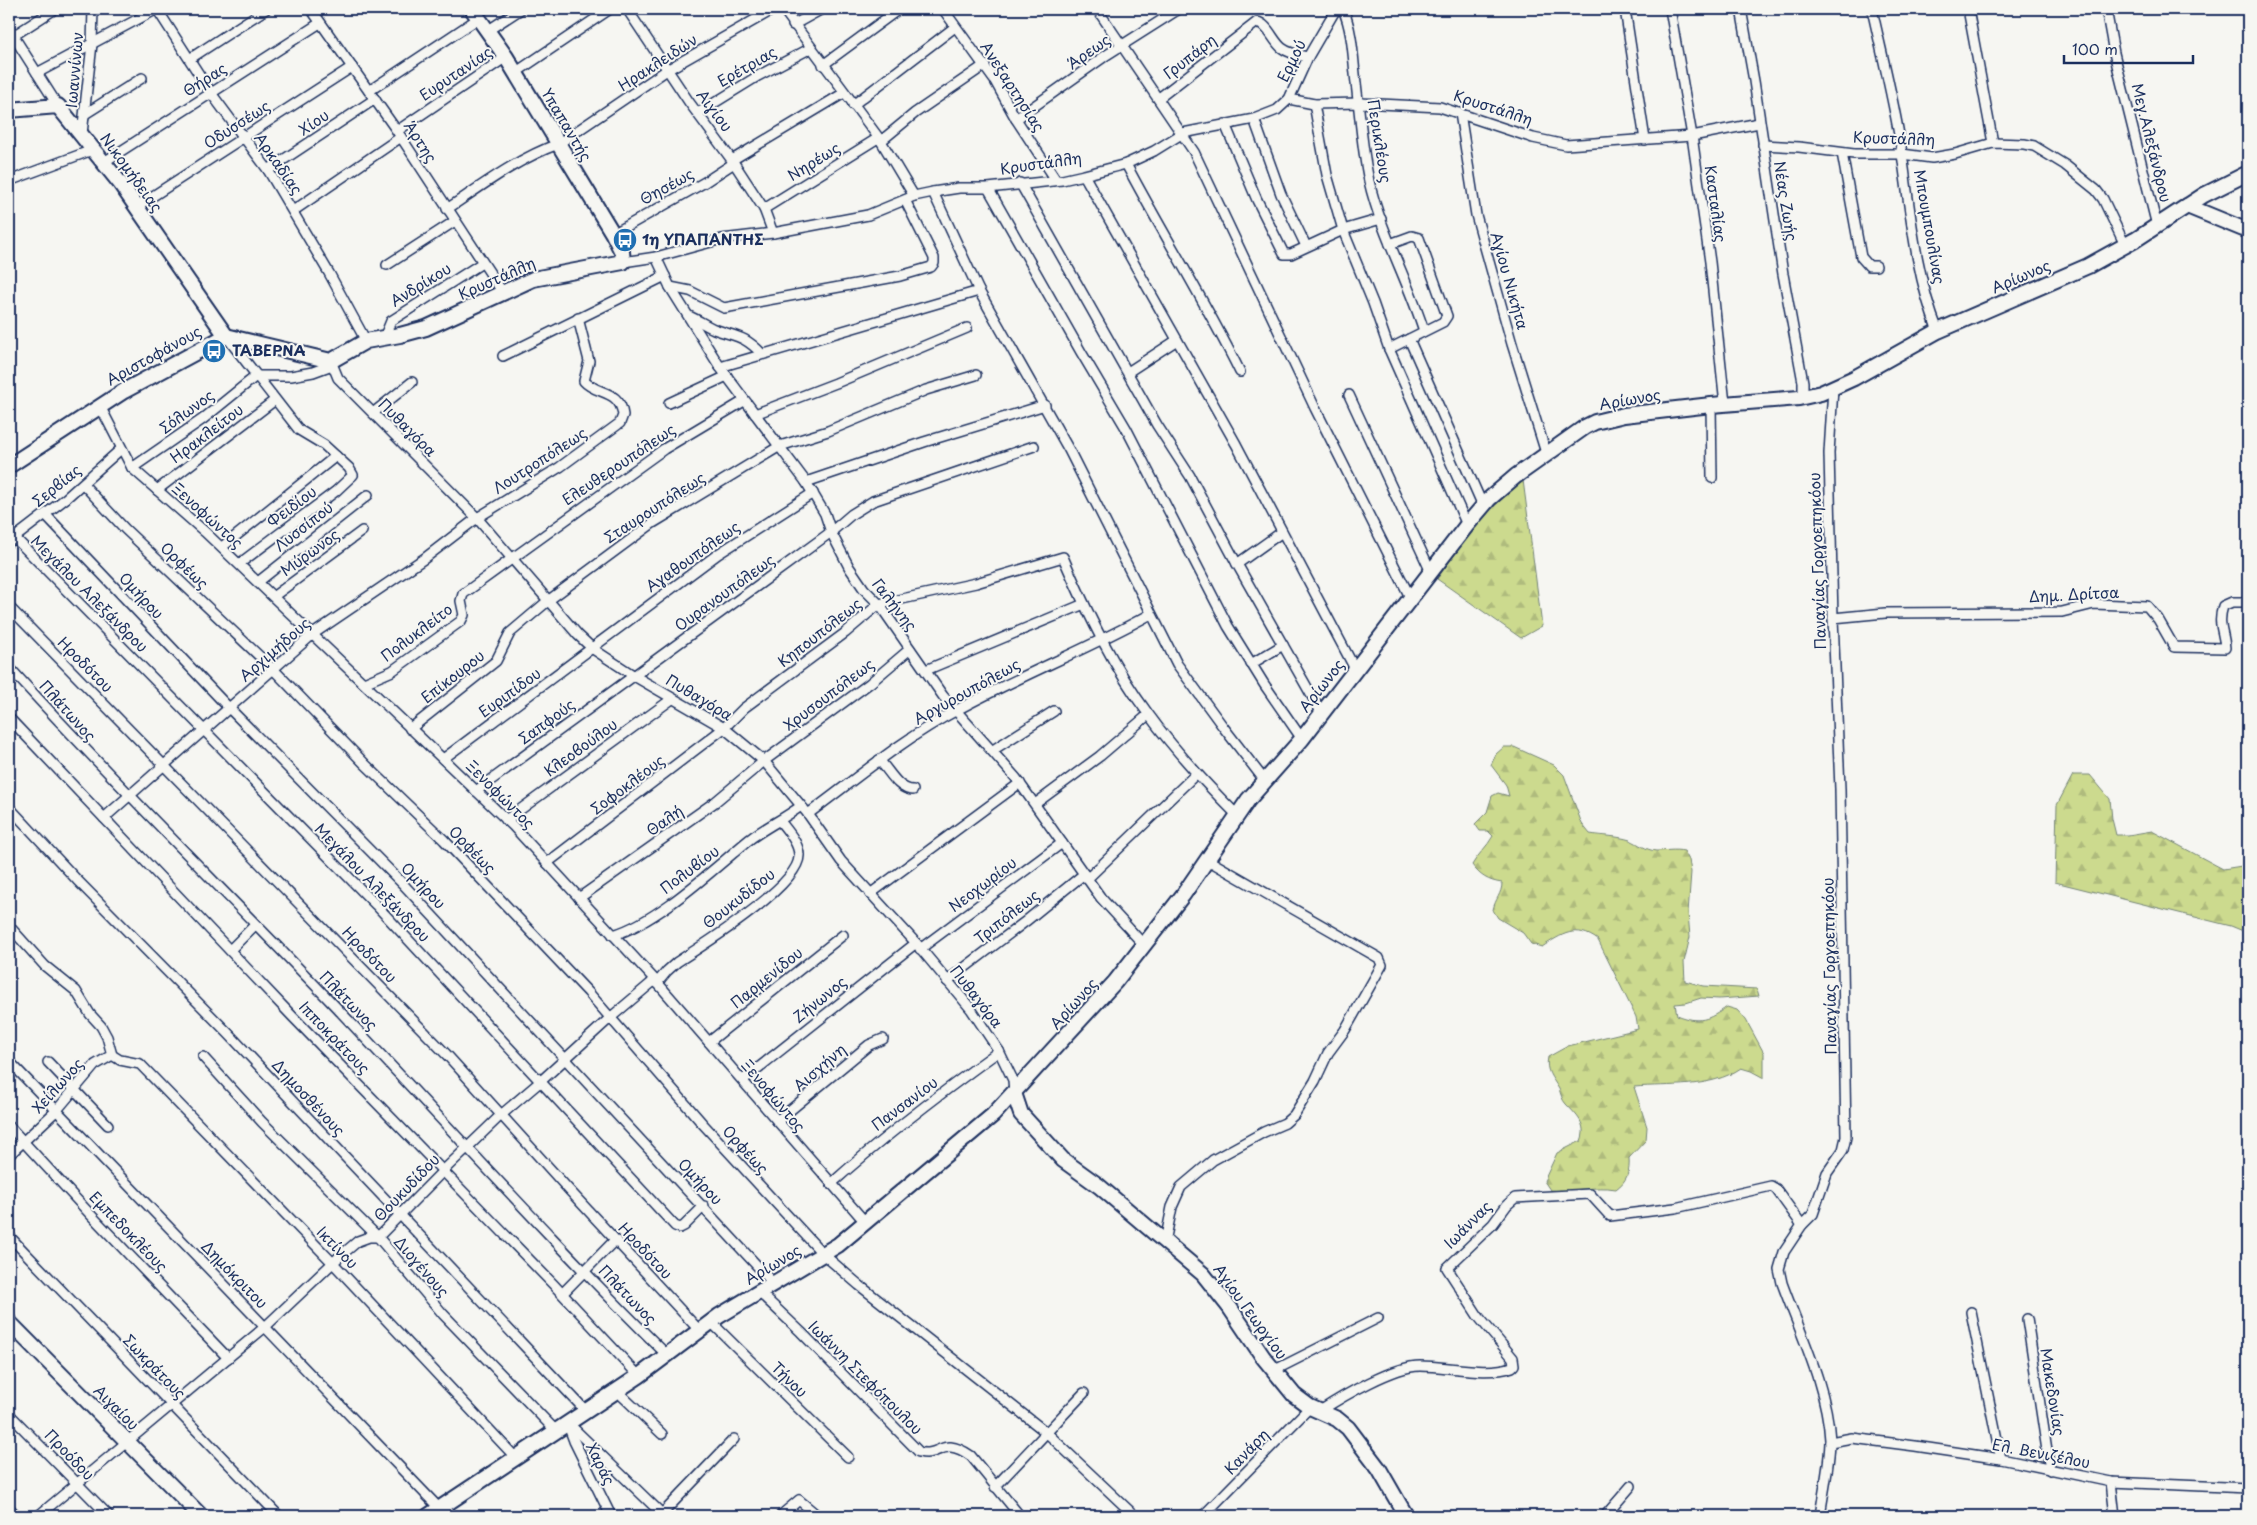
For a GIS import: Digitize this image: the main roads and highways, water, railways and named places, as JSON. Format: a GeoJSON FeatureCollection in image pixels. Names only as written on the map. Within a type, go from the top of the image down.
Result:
{"type":"FeatureCollection","features":[{"type":"Feature","properties":{"kind":"place","name":"1η ΥΠΑΠΑΝΤΗΣ"},"geometry":{"type":"Point","coordinates":[625,240]}},
{"type":"Feature","properties":{"kind":"place","name":"ΤΑΒΕΡΝΑ"},"geometry":{"type":"Point","coordinates":[214,351]}}]}
